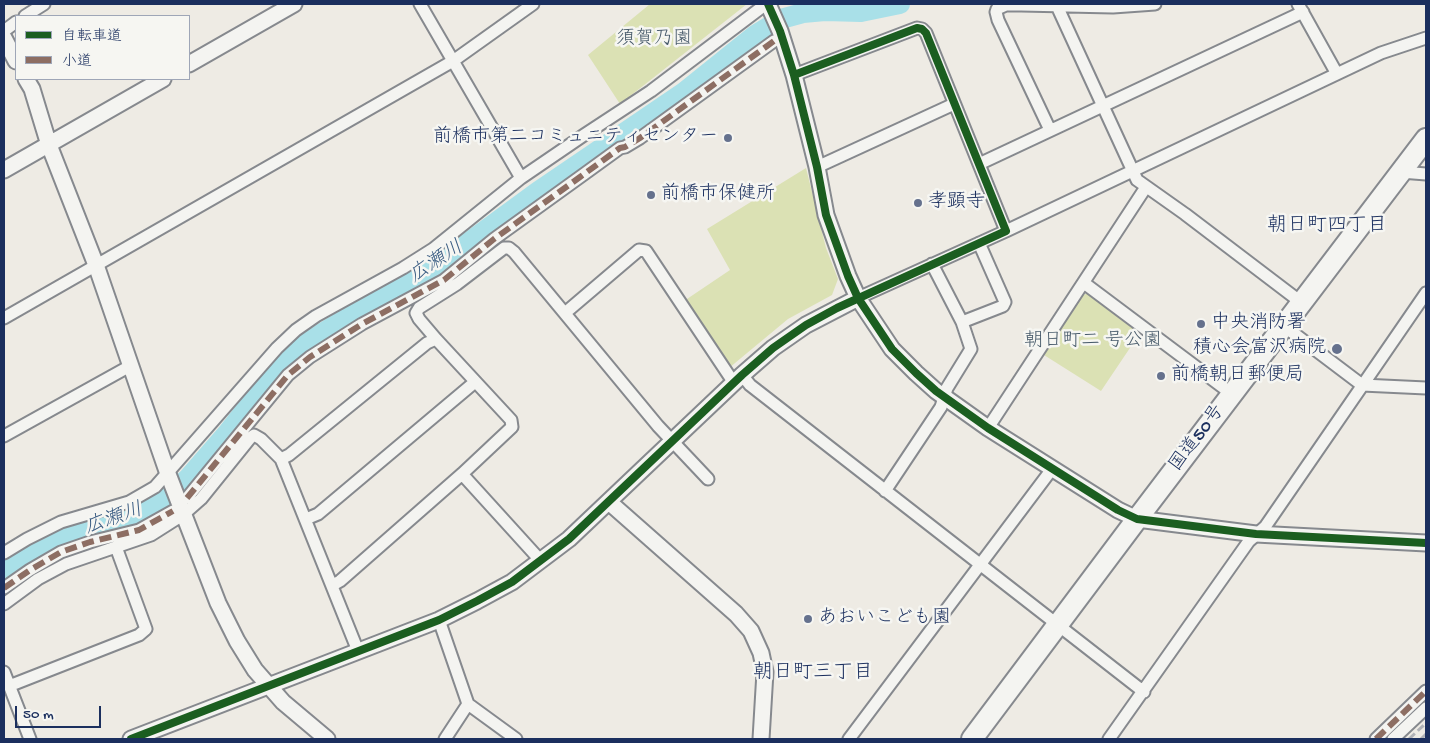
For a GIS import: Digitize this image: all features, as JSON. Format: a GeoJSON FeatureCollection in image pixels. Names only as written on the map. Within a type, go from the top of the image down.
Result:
{"type":"FeatureCollection","features":[{"type":"Feature","properties":{"kind":"highway","name":"国道50号"},"geometry":{"type":"LineString","coordinates":[[972,739],[1426,139]]}},
{"type":"Feature","properties":{"kind":"street"},"geometry":{"type":"LineString","coordinates":[[27,15],[44,4]]}},
{"type":"Feature","properties":{"kind":"street"},"geometry":{"type":"LineString","coordinates":[[190,63],[294,4]]}},
{"type":"Feature","properties":{"kind":"street"},"geometry":{"type":"LineString","coordinates":[[420,4],[521,178]]}},
{"type":"Feature","properties":{"kind":"street"},"geometry":{"type":"LineString","coordinates":[[4,318],[453,61],[533,4]]}},
{"type":"Feature","properties":{"kind":"street"},"geometry":{"type":"LineString","coordinates":[[1050,130],[998,20],[996,12],[1001,6],[1113,7],[1155,4]]}},
{"type":"Feature","properties":{"kind":"street"},"geometry":{"type":"LineString","coordinates":[[1057,6],[1137,180],[1302,303]]}},
{"type":"Feature","properties":{"kind":"street"},"geometry":{"type":"LineString","coordinates":[[4,554],[27,539],[61,522],[134,500],[169,477],[277,348],[296,330],[316,316],[428,252],[521,178],[584,134],[651,92],[769,7],[777,36],[794,75],[829,223],[839,255],[858,298],[892,349],[916,373],[944,396],[988,428],[1052,469],[1118,510],[1137,519],[1256,534],[1426,543]]}},
{"type":"Feature","properties":{"kind":"street"},"geometry":{"type":"LineString","coordinates":[[979,164],[1103,106],[1300,8],[1337,74]]}},
{"type":"Feature","properties":{"kind":"street"},"geometry":{"type":"LineString","coordinates":[[4,31],[15,23]]}},
{"type":"Feature","properties":{"kind":"street"},"geometry":{"type":"LineString","coordinates":[[794,75],[917,28],[922,29],[926,33],[1006,231]]}},
{"type":"Feature","properties":{"kind":"street"},"geometry":{"type":"LineString","coordinates":[[4,604],[38,579],[66,564],[151,535],[180,506],[288,376],[310,357],[362,324],[444,280],[494,239],[620,148],[640,138],[777,36]]}},
{"type":"Feature","properties":{"kind":"street"},"geometry":{"type":"LineString","coordinates":[[4,38],[15,59]]}},
{"type":"Feature","properties":{"kind":"street"},"geometry":{"type":"LineString","coordinates":[[131,739],[439,620],[477,601],[512,582],[569,538],[738,379],[774,348],[806,325],[858,298],[1133,172],[1381,53],[1426,38]]}},
{"type":"Feature","properties":{"kind":"street"},"geometry":{"type":"LineString","coordinates":[[27,80],[32,89],[49,145],[96,265],[169,477],[218,603],[248,661],[268,686],[291,710],[327,739]]}},
{"type":"Feature","properties":{"kind":"street"},"geometry":{"type":"LineString","coordinates":[[4,170],[162,80]]}},
{"type":"Feature","properties":{"kind":"street"},"geometry":{"type":"LineString","coordinates":[[817,166],[954,104]]}},
{"type":"Feature","properties":{"kind":"street"},"geometry":{"type":"LineString","coordinates":[[1401,172],[1426,174]]}},
{"type":"Feature","properties":{"kind":"street"},"geometry":{"type":"LineString","coordinates":[[988,428],[1146,187]]}},
{"type":"Feature","properties":{"kind":"street"},"geometry":{"type":"LineString","coordinates":[[962,322],[1003,306],[1005,302],[979,243]]}},
{"type":"Feature","properties":{"kind":"street"},"geometry":{"type":"LineString","coordinates":[[333,585],[340,581],[462,474],[510,429],[512,424],[510,420],[419,320],[417,311],[457,284],[504,248],[509,248],[514,252],[672,441],[708,479]]}},
{"type":"Feature","properties":{"kind":"street"},"geometry":{"type":"LineString","coordinates":[[565,313],[639,250],[646,251],[738,379],[750,385],[1144,692]]}},
{"type":"Feature","properties":{"kind":"street"},"geometry":{"type":"LineString","coordinates":[[885,491],[941,407],[944,396],[971,349],[962,322],[932,264]]}},
{"type":"Feature","properties":{"kind":"street"},"geometry":{"type":"LineString","coordinates":[[1084,283],[1232,394]]}},
{"type":"Feature","properties":{"kind":"street"},"geometry":{"type":"LineString","coordinates":[[1109,739],[1249,541],[1265,527],[1426,293]]}},
{"type":"Feature","properties":{"kind":"street"},"geometry":{"type":"LineString","coordinates":[[1284,326],[1362,385],[1426,388]]}},
{"type":"Feature","properties":{"kind":"street"},"geometry":{"type":"LineString","coordinates":[[280,459],[289,455],[426,343],[436,339]]}},
{"type":"Feature","properties":{"kind":"street"},"geometry":{"type":"LineString","coordinates":[[4,436],[130,366]]}},
{"type":"Feature","properties":{"kind":"street"},"geometry":{"type":"LineString","coordinates":[[306,519],[318,514],[475,382]]}},
{"type":"Feature","properties":{"kind":"street"},"geometry":{"type":"LineString","coordinates":[[4,588],[61,552],[90,542],[139,530],[180,506],[201,499],[254,435],[258,436],[280,459],[333,585],[358,651]]}},
{"type":"Feature","properties":{"kind":"street"},"geometry":{"type":"LineString","coordinates":[[849,739],[1052,469]]}},
{"type":"Feature","properties":{"kind":"street"},"geometry":{"type":"LineString","coordinates":[[462,474],[541,561]]}},
{"type":"Feature","properties":{"kind":"street"},"geometry":{"type":"LineString","coordinates":[[609,502],[736,614],[751,631],[761,653],[765,672],[761,739]]}},
{"type":"Feature","properties":{"kind":"street"},"geometry":{"type":"LineString","coordinates":[[9,686],[139,635],[146,630],[116,547]]}},
{"type":"Feature","properties":{"kind":"street"},"geometry":{"type":"LineString","coordinates":[[439,620],[468,704],[516,739]]}},
{"type":"Feature","properties":{"kind":"street"},"geometry":{"type":"LineString","coordinates":[[4,672],[30,739]]}},
{"type":"Feature","properties":{"kind":"street"},"geometry":{"type":"LineString","coordinates":[[1376,739],[1426,691]]}},
{"type":"Feature","properties":{"kind":"street"},"geometry":{"type":"LineString","coordinates":[[445,739],[468,704]]}},
{"type":"Feature","properties":{"kind":"street"},"geometry":{"type":"LineString","coordinates":[[1393,739],[1426,708]]}},
{"type":"Feature","properties":{"kind":"green space","name":"須賀乃園"},"geometry":{"type":"Polygon","coordinates":[[[650,4],[747,4],[620,104],[588,55],[650,4]]]}},
{"type":"Feature","properties":{"kind":"green space"},"geometry":{"type":"Polygon","coordinates":[[[806,168],[826,248],[838,279],[832,295],[788,319],[729,368],[684,301],[730,270],[707,229],[806,168]]]}},
{"type":"Feature","properties":{"kind":"green space","name":"朝日町二 号公園"},"geometry":{"type":"Polygon","coordinates":[[[1089,293],[1138,328],[1138,336],[1101,391],[1044,355],[1083,295],[1089,293]]]}},
{"type":"Feature","properties":{"kind":"waterway","name":"広瀬川"},"geometry":{"type":"LineString","coordinates":[[4,572],[46,547],[72,535],[140,514],[159,503],[188,478],[228,432],[280,366],[306,343],[406,285],[447,258],[537,192],[684,92],[755,35],[781,19],[803,13],[825,11],[861,12],[900,4]]}},
{"type":"Feature","properties":{"kind":"railway"},"geometry":{"type":"LineString","coordinates":[[1409,739],[1426,723]]}},
{"type":"Feature","properties":{"kind":"railway"},"geometry":{"type":"LineString","coordinates":[[1421,739],[1426,734]]}},
{"type":"Feature","properties":{"kind":"marked path"},"geometry":{"type":"LineString","coordinates":[[187,498],[288,375],[310,357],[362,324],[444,280],[494,239],[620,148],[640,138],[774,41]]}},
{"type":"Feature","properties":{"kind":"marked path"},"geometry":{"type":"LineString","coordinates":[[4,588],[61,552],[90,542],[139,530],[173,511]]}},
{"type":"Feature","properties":{"kind":"marked path"},"geometry":{"type":"LineString","coordinates":[[1376,739],[1426,691]]}},
{"type":"Feature","properties":{"kind":"cycle path"},"geometry":{"type":"LineString","coordinates":[[768,4],[780,31],[794,75],[817,167],[826,215],[848,276],[858,298],[892,349],[936,391],[988,428],[1118,510],[1137,519],[1256,534],[1426,543]]}},
{"type":"Feature","properties":{"kind":"cycle path"},"geometry":{"type":"LineString","coordinates":[[131,739],[439,620],[512,582],[569,539],[773,348],[806,325],[837,308],[1006,231],[926,33],[922,29],[917,28],[794,75]]}},
{"type":"Feature","properties":{"kind":"place","name":"前橋市第二コミュニティセンター"},"geometry":{"type":"Point","coordinates":[728,138]}},
{"type":"Feature","properties":{"kind":"place","name":"前橋市保健所"},"geometry":{"type":"Point","coordinates":[651,195]}},
{"type":"Feature","properties":{"kind":"place","name":"孝顕寺"},"geometry":{"type":"Point","coordinates":[918,203]}},
{"type":"Feature","properties":{"kind":"place","name":"中央消防署"},"geometry":{"type":"Point","coordinates":[1201,324]}},
{"type":"Feature","properties":{"kind":"place","name":"積心会富沢病院"},"geometry":{"type":"Point","coordinates":[1337,349]}},
{"type":"Feature","properties":{"kind":"place","name":"前橋朝日郵便局"},"geometry":{"type":"Point","coordinates":[1161,376]}},
{"type":"Feature","properties":{"kind":"place","name":"あおいこども園"},"geometry":{"type":"Point","coordinates":[808,619]}},
{"type":"Feature","properties":{"kind":"district","name":"朝日町四丁目"},"geometry":{"type":"Point","coordinates":[1327,227]}},
{"type":"Feature","properties":{"kind":"district","name":"朝日町三丁目"},"geometry":{"type":"Point","coordinates":[813,674]}}]}
